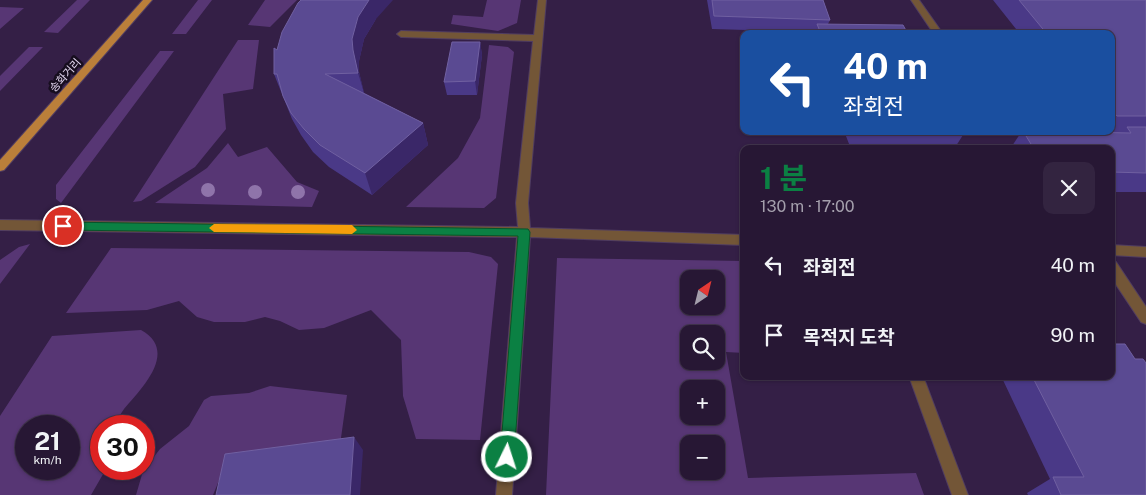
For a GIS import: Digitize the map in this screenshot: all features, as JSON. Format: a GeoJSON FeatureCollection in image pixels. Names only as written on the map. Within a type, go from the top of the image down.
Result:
{"type":"FeatureCollection","features":[{"type":"Feature","properties":{"kind":"main road","name":"송화거리"},"geometry":{"type":"LineString","coordinates":[[0,167],[148,0]]}},
{"type":"Feature","properties":{"kind":"street"},"geometry":{"type":"LineString","coordinates":[[504,495],[524,232],[522,203],[542,0]]}},
{"type":"Feature","properties":{"kind":"street"},"geometry":{"type":"LineString","coordinates":[[916,0],[936,30]]}},
{"type":"Feature","properties":{"kind":"street"},"geometry":{"type":"LineString","coordinates":[[401,34],[538,38]]}},
{"type":"Feature","properties":{"kind":"street"},"geometry":{"type":"LineString","coordinates":[[0,225],[524,232],[740,240]]}},
{"type":"Feature","properties":{"kind":"street"},"geometry":{"type":"LineString","coordinates":[[1115,250],[1146,252]]}},
{"type":"Feature","properties":{"kind":"street"},"geometry":{"type":"LineString","coordinates":[[1115,272],[1146,318]]}},
{"type":"Feature","properties":{"kind":"street"},"geometry":{"type":"LineString","coordinates":[[917,380],[960,495]]}},
{"type":"Feature","properties":{"kind":"shaded area"},"geometry":{"type":"Polygon","coordinates":[[[77,0],[90,0],[58,33],[44,32],[77,0]]]}},
{"type":"Feature","properties":{"kind":"shaded area"},"geometry":{"type":"Polygon","coordinates":[[[198,0],[212,0],[186,34],[172,34],[198,0]]]}},
{"type":"Feature","properties":{"kind":"shaded area"},"geometry":{"type":"Polygon","coordinates":[[[265,0],[297,0],[270,27],[248,25],[265,0]]]}},
{"type":"Feature","properties":{"kind":"shaded area"},"geometry":{"type":"Polygon","coordinates":[[[487,0],[521,0],[517,23],[498,31],[451,24],[453,15],[483,17],[487,0]]]}},
{"type":"Feature","properties":{"kind":"shaded area"},"geometry":{"type":"Polygon","coordinates":[[[0,7],[24,8],[0,29],[0,7]]]}},
{"type":"Feature","properties":{"kind":"shaded area"},"geometry":{"type":"Polygon","coordinates":[[[238,40],[259,40],[253,89],[223,94],[226,129],[195,167],[141,201],[133,202],[238,40]]]}},
{"type":"Feature","properties":{"kind":"shaded area"},"geometry":{"type":"Polygon","coordinates":[[[489,45],[508,47],[514,52],[496,198],[484,208],[406,207],[458,158],[480,118],[489,45]]]}},
{"type":"Feature","properties":{"kind":"shaded area"},"geometry":{"type":"Polygon","coordinates":[[[29,47],[43,47],[0,91],[0,76],[29,47]]]}},
{"type":"Feature","properties":{"kind":"shaded area"},"geometry":{"type":"Polygon","coordinates":[[[160,51],[174,51],[61,203],[56,199],[56,185],[160,51]]]}},
{"type":"Feature","properties":{"kind":"shaded area"},"geometry":{"type":"Polygon","coordinates":[[[228,143],[238,157],[267,147],[297,182],[319,191],[312,207],[155,203],[207,168],[228,143]]]}},
{"type":"Feature","properties":{"kind":"shaded area"},"geometry":{"type":"Polygon","coordinates":[[[30,244],[0,284],[0,260],[19,247],[30,244]]]}},
{"type":"Feature","properties":{"kind":"shaded area"},"geometry":{"type":"Polygon","coordinates":[[[111,248],[469,252],[491,257],[498,264],[480,440],[416,439],[403,396],[401,340],[371,310],[324,328],[299,330],[280,321],[265,317],[245,322],[214,322],[197,317],[179,301],[147,310],[66,313],[111,248]]]}},
{"type":"Feature","properties":{"kind":"shaded area"},"geometry":{"type":"Polygon","coordinates":[[[557,258],[740,261],[740,353],[726,352],[748,478],[916,473],[924,495],[546,495],[557,258]]]}},
{"type":"Feature","properties":{"kind":"shaded area"},"geometry":{"type":"Polygon","coordinates":[[[141,330],[152,339],[157,348],[157,359],[154,369],[121,415],[90,415],[90,480],[100,480],[91,495],[0,495],[0,416],[52,336],[141,330]]]}},
{"type":"Feature","properties":{"kind":"shaded area"},"geometry":{"type":"Polygon","coordinates":[[[270,386],[347,395],[340,445],[227,461],[213,495],[136,495],[140,480],[155,480],[155,455],[160,449],[189,426],[204,400],[211,396],[249,393],[270,386]]]}},
{"type":"Feature","properties":{"kind":"building"},"geometry":{"type":"Polygon","coordinates":[[[301,0],[369,0],[358,17],[352,39],[358,73],[325,74],[423,123],[365,173],[320,145],[304,129],[291,113],[283,96],[277,74],[274,74],[274,48],[277,50],[282,32],[301,0]]]}},
{"type":"Feature","properties":{"kind":"building"},"geometry":{"type":"Polygon","coordinates":[[[712,0],[823,0],[830,20],[714,16],[712,0]]]}},
{"type":"Feature","properties":{"kind":"building"},"geometry":{"type":"Polygon","coordinates":[[[1019,0],[1146,0],[1146,116],[1117,116],[1115,114],[1115,30],[1044,30],[1019,0]]]}},
{"type":"Feature","properties":{"kind":"building"},"geometry":{"type":"Polygon","coordinates":[[[817,24],[903,25],[906,30],[819,30],[817,24]]]}},
{"type":"Feature","properties":{"kind":"building"},"geometry":{"type":"Polygon","coordinates":[[[452,42],[480,42],[475,81],[444,82],[452,42]]]}},
{"type":"Feature","properties":{"kind":"building"},"geometry":{"type":"Polygon","coordinates":[[[1127,127],[1146,127],[1146,173],[1115,172],[1115,145],[1032,145],[1025,135],[1115,135],[1115,133],[1131,133],[1127,127]]]}},
{"type":"Feature","properties":{"kind":"building"},"geometry":{"type":"Polygon","coordinates":[[[1115,344],[1125,344],[1135,359],[1143,359],[1146,363],[1146,495],[1061,495],[1053,477],[1084,477],[1034,380],[1115,380],[1115,344]]]}},
{"type":"Feature","properties":{"kind":"building"},"geometry":{"type":"Polygon","coordinates":[[[354,437],[350,495],[216,495],[225,454],[354,437]]]}},
{"type":"Feature","properties":{"kind":"slow traffic"},"geometry":{"type":"LineString","coordinates":[[214,228],[352,230]]}},
{"type":"Feature","properties":{"kind":"route"},"geometry":{"type":"LineString","coordinates":[[63,226],[524,232],[507,457]]}}]}
